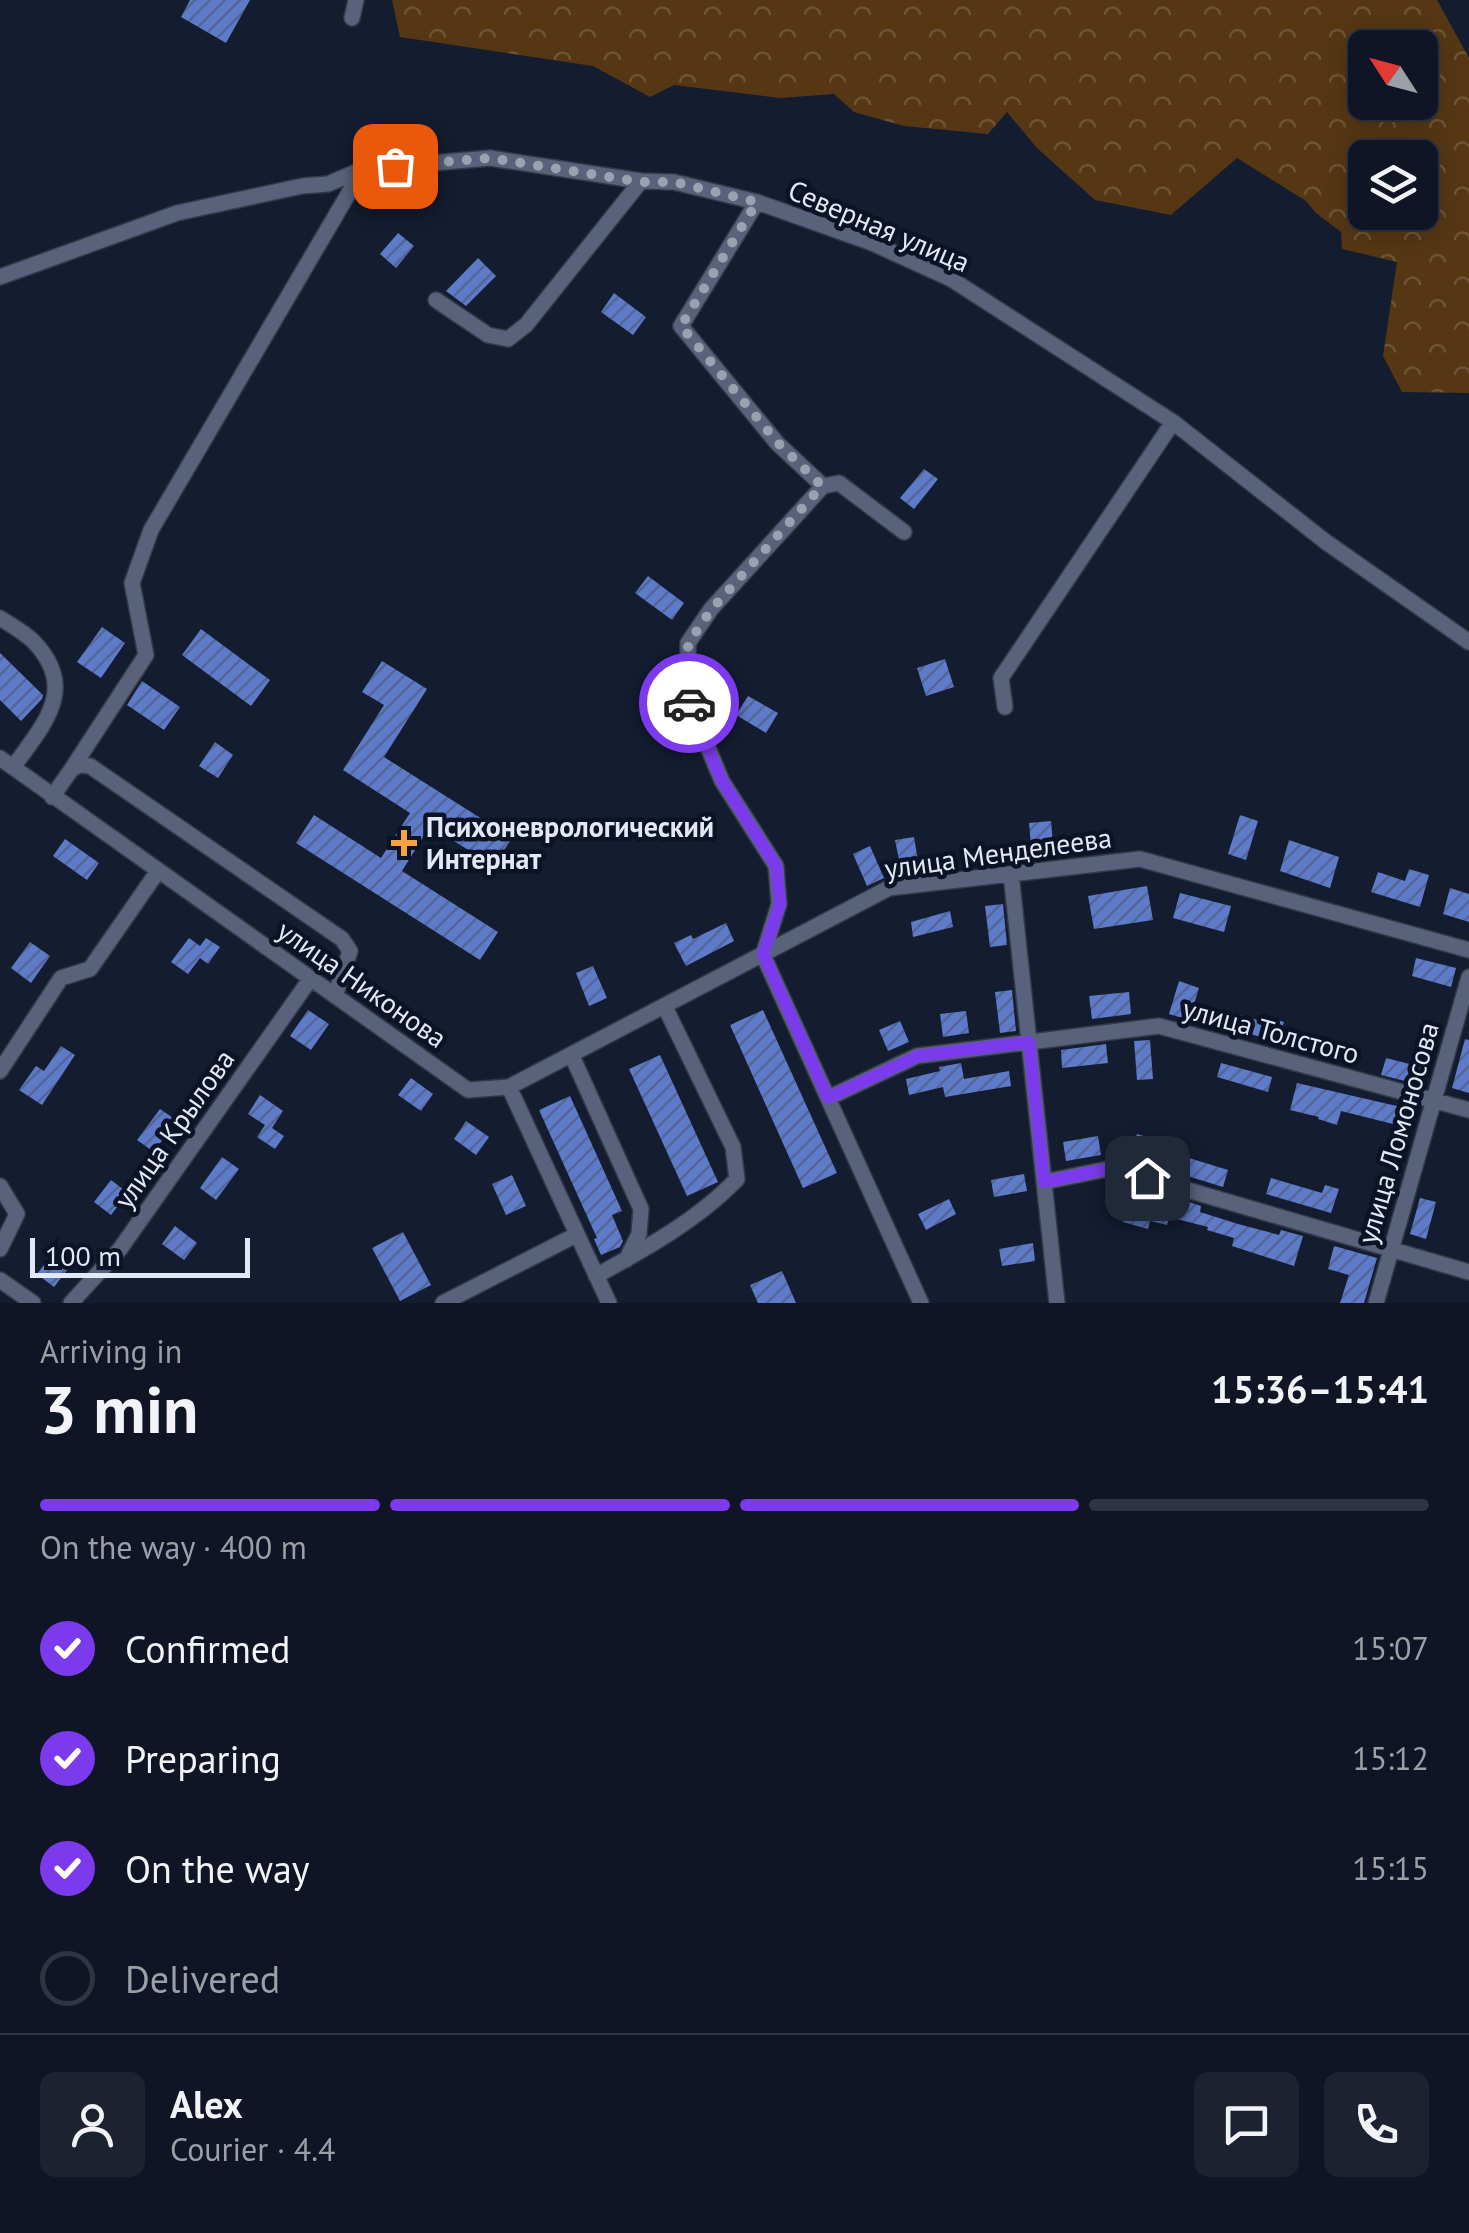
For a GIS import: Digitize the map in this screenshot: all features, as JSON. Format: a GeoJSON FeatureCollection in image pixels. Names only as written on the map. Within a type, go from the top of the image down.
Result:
{"type":"FeatureCollection","features":[{"type":"Feature","properties":{"kind":"street"},"geometry":{"type":"LineString","coordinates":[[352,18],[356,0]]}},
{"type":"Feature","properties":{"kind":"street","name":"Северная улица"},"geometry":{"type":"LineString","coordinates":[[0,277],[177,213],[328,184],[363,169],[490,158],[641,182],[674,182],[757,202],[872,243],[951,279],[1173,422],[1326,542],[1469,642]]}},
{"type":"Feature","properties":{"kind":"street"},"geometry":{"type":"LineString","coordinates":[[52,796],[146,655],[132,583],[151,530],[363,169]]}},
{"type":"Feature","properties":{"kind":"street"},"geometry":{"type":"LineString","coordinates":[[436,300],[488,335],[508,339],[526,324],[641,182]]}},
{"type":"Feature","properties":{"kind":"street"},"geometry":{"type":"LineString","coordinates":[[757,202],[681,326],[778,443],[822,486]]}},
{"type":"Feature","properties":{"kind":"street"},"geometry":{"type":"LineString","coordinates":[[1006,707],[1001,678],[1173,422]]}},
{"type":"Feature","properties":{"kind":"street"},"geometry":{"type":"LineString","coordinates":[[904,532],[839,483],[822,486],[711,610],[688,644],[688,700],[722,781],[776,866],[780,904],[763,954],[921,1303]]}},
{"type":"Feature","properties":{"kind":"street"},"geometry":{"type":"LineString","coordinates":[[0,618],[31,639],[48,659],[57,684],[52,707],[7,762]]}},
{"type":"Feature","properties":{"kind":"street","name":"улица Никонова"},"geometry":{"type":"LineString","coordinates":[[7,762],[468,1090],[509,1087]]}},
{"type":"Feature","properties":{"kind":"street"},"geometry":{"type":"LineString","coordinates":[[71,770],[79,765],[90,766],[110,778],[342,939],[350,951],[335,996]]}},
{"type":"Feature","properties":{"kind":"street","name":"улица Менделеева"},"geometry":{"type":"LineString","coordinates":[[509,1087],[889,888],[1140,858],[1469,950]]}},
{"type":"Feature","properties":{"kind":"street"},"geometry":{"type":"LineString","coordinates":[[0,1071],[61,978],[90,969],[158,871]]}},
{"type":"Feature","properties":{"kind":"street"},"geometry":{"type":"LineString","coordinates":[[1010,874],[1057,1303]]}},
{"type":"Feature","properties":{"kind":"street","name":"улица Ломоносова"},"geometry":{"type":"LineString","coordinates":[[1376,1303],[1469,977]]}},
{"type":"Feature","properties":{"kind":"street","name":"улица Крылова"},"geometry":{"type":"LineString","coordinates":[[70,1303],[120,1249],[310,978]]}},
{"type":"Feature","properties":{"kind":"street"},"geometry":{"type":"LineString","coordinates":[[596,1276],[722,1195],[737,1178],[733,1147],[665,1006]]}},
{"type":"Feature","properties":{"kind":"street","name":"улица Толстого"},"geometry":{"type":"LineString","coordinates":[[828,1098],[918,1056],[1158,1026],[1469,1110]]}},
{"type":"Feature","properties":{"kind":"street"},"geometry":{"type":"LineString","coordinates":[[572,1056],[642,1209],[640,1234],[626,1260]]}},
{"type":"Feature","properties":{"kind":"street"},"geometry":{"type":"LineString","coordinates":[[509,1087],[608,1303]]}},
{"type":"Feature","properties":{"kind":"street"},"geometry":{"type":"LineString","coordinates":[[1044,1182],[1112,1168],[1469,1272]]}},
{"type":"Feature","properties":{"kind":"street"},"geometry":{"type":"LineString","coordinates":[[0,1186],[17,1214],[0,1249]]}},
{"type":"Feature","properties":{"kind":"street"},"geometry":{"type":"LineString","coordinates":[[443,1303],[576,1235]]}},
{"type":"Feature","properties":{"kind":"street"},"geometry":{"type":"LineString","coordinates":[[0,1280],[28,1302]]}},
{"type":"Feature","properties":{"kind":"green space"},"geometry":{"type":"Polygon","coordinates":[[[392,0],[1437,0],[1469,58],[1469,393],[1402,392],[1383,356],[1397,262],[1342,249],[1341,232],[1306,201],[1237,158],[1171,215],[1095,200],[1037,148],[1007,112],[988,134],[904,126],[854,112],[834,94],[780,98],[674,85],[650,97],[593,66],[400,37],[392,0]]]}},
{"type":"Feature","properties":{"kind":"building"},"geometry":{"type":"Polygon","coordinates":[[[190,0],[250,0],[226,43],[181,17],[190,0]]]}},
{"type":"Feature","properties":{"kind":"building"},"geometry":{"type":"Polygon","coordinates":[[[398,233],[414,246],[396,268],[380,254],[398,233]]]}},
{"type":"Feature","properties":{"kind":"building"},"geometry":{"type":"Polygon","coordinates":[[[478,258],[496,276],[466,306],[446,291],[478,258]]]}},
{"type":"Feature","properties":{"kind":"building"},"geometry":{"type":"Polygon","coordinates":[[[614,293],[646,317],[633,335],[601,312],[614,293]]]}},
{"type":"Feature","properties":{"kind":"building"},"geometry":{"type":"Polygon","coordinates":[[[924,469],[938,479],[914,509],[900,498],[924,469]]]}},
{"type":"Feature","properties":{"kind":"building"},"geometry":{"type":"Polygon","coordinates":[[[648,576],[684,603],[672,620],[635,593],[648,576]]]}},
{"type":"Feature","properties":{"kind":"building"},"geometry":{"type":"Polygon","coordinates":[[[102,627],[125,643],[101,678],[77,662],[102,627]]]}},
{"type":"Feature","properties":{"kind":"building"},"geometry":{"type":"Polygon","coordinates":[[[201,629],[270,680],[251,706],[182,655],[201,629]]]}},
{"type":"Feature","properties":{"kind":"building"},"geometry":{"type":"Polygon","coordinates":[[[0,653],[43,695],[21,721],[0,700],[0,653]]]}},
{"type":"Feature","properties":{"kind":"building"},"geometry":{"type":"Polygon","coordinates":[[[945,659],[954,687],[926,696],[917,668],[945,659]]]}},
{"type":"Feature","properties":{"kind":"building"},"geometry":{"type":"Polygon","coordinates":[[[382,661],[427,689],[384,757],[512,838],[494,866],[430,826],[402,871],[498,932],[480,960],[296,843],[314,815],[381,858],[410,813],[343,770],[384,705],[362,692],[382,661]]]}},
{"type":"Feature","properties":{"kind":"building"},"geometry":{"type":"Polygon","coordinates":[[[142,681],[180,707],[164,730],[127,705],[142,681]]]}},
{"type":"Feature","properties":{"kind":"building"},"geometry":{"type":"Polygon","coordinates":[[[748,696],[778,713],[766,733],[736,715],[748,696]]]}},
{"type":"Feature","properties":{"kind":"building"},"geometry":{"type":"Polygon","coordinates":[[[215,742],[233,755],[218,778],[199,766],[215,742]]]}},
{"type":"Feature","properties":{"kind":"building"},"geometry":{"type":"Polygon","coordinates":[[[1240,815],[1258,821],[1246,860],[1228,854],[1240,815]]]}},
{"type":"Feature","properties":{"kind":"building"},"geometry":{"type":"Polygon","coordinates":[[[1051,821],[1054,855],[1032,857],[1029,823],[1051,821]]]}},
{"type":"Feature","properties":{"kind":"building"},"geometry":{"type":"Polygon","coordinates":[[[914,837],[919,867],[901,870],[895,840],[914,837]]]}},
{"type":"Feature","properties":{"kind":"building"},"geometry":{"type":"Polygon","coordinates":[[[65,839],[99,863],[87,880],[53,856],[65,839]]]}},
{"type":"Feature","properties":{"kind":"building"},"geometry":{"type":"Polygon","coordinates":[[[1289,840],[1339,857],[1330,888],[1280,871],[1289,840]]]}},
{"type":"Feature","properties":{"kind":"building"},"geometry":{"type":"Polygon","coordinates":[[[870,846],[884,878],[867,886],[853,854],[870,846]]]}},
{"type":"Feature","properties":{"kind":"building"},"geometry":{"type":"Polygon","coordinates":[[[1409,869],[1429,875],[1420,907],[1371,892],[1378,872],[1405,881],[1409,869]]]}},
{"type":"Feature","properties":{"kind":"building"},"geometry":{"type":"Polygon","coordinates":[[[1147,886],[1153,920],[1094,929],[1088,896],[1147,886]]]}},
{"type":"Feature","properties":{"kind":"building"},"geometry":{"type":"Polygon","coordinates":[[[1450,888],[1469,894],[1469,922],[1443,914],[1450,888]]]}},
{"type":"Feature","properties":{"kind":"building"},"geometry":{"type":"Polygon","coordinates":[[[1180,893],[1231,906],[1224,932],[1173,918],[1180,893]]]}},
{"type":"Feature","properties":{"kind":"building"},"geometry":{"type":"Polygon","coordinates":[[[1003,904],[1007,945],[990,947],[985,906],[1003,904]]]}},
{"type":"Feature","properties":{"kind":"building"},"geometry":{"type":"Polygon","coordinates":[[[950,911],[953,927],[913,937],[911,922],[950,911]]]}},
{"type":"Feature","properties":{"kind":"building"},"geometry":{"type":"Polygon","coordinates":[[[726,923],[734,941],[686,966],[674,943],[691,935],[693,939],[726,923]]]}},
{"type":"Feature","properties":{"kind":"building"},"geometry":{"type":"Polygon","coordinates":[[[189,938],[200,946],[206,938],[220,947],[208,964],[200,958],[188,974],[171,962],[189,938]]]}},
{"type":"Feature","properties":{"kind":"building"},"geometry":{"type":"Polygon","coordinates":[[[30,942],[50,956],[31,983],[11,968],[30,942]]]}},
{"type":"Feature","properties":{"kind":"building"},"geometry":{"type":"Polygon","coordinates":[[[1416,958],[1456,968],[1451,987],[1412,976],[1416,958]]]}},
{"type":"Feature","properties":{"kind":"building"},"geometry":{"type":"Polygon","coordinates":[[[593,966],[607,998],[589,1006],[576,973],[593,966]]]}},
{"type":"Feature","properties":{"kind":"building"},"geometry":{"type":"Polygon","coordinates":[[[1179,981],[1199,988],[1189,1020],[1169,1014],[1179,981]]]}},
{"type":"Feature","properties":{"kind":"building"},"geometry":{"type":"Polygon","coordinates":[[[1012,990],[1016,1031],[1000,1033],[995,992],[1012,990]]]}},
{"type":"Feature","properties":{"kind":"building"},"geometry":{"type":"Polygon","coordinates":[[[1129,992],[1131,1014],[1092,1019],[1089,996],[1129,992]]]}},
{"type":"Feature","properties":{"kind":"building"},"geometry":{"type":"Polygon","coordinates":[[[308,1010],[329,1024],[311,1050],[290,1036],[308,1010]]]}},
{"type":"Feature","properties":{"kind":"building"},"geometry":{"type":"Polygon","coordinates":[[[763,1010],[837,1173],[803,1188],[730,1025],[763,1010]]]}},
{"type":"Feature","properties":{"kind":"building"},"geometry":{"type":"Polygon","coordinates":[[[966,1011],[969,1033],[943,1037],[940,1014],[966,1011]]]}},
{"type":"Feature","properties":{"kind":"building"},"geometry":{"type":"Polygon","coordinates":[[[1230,1012],[1268,1023],[1270,1018],[1284,1022],[1278,1042],[1226,1027],[1230,1012]]]}},
{"type":"Feature","properties":{"kind":"building"},"geometry":{"type":"Polygon","coordinates":[[[900,1021],[909,1042],[888,1051],[879,1030],[900,1021]]]}},
{"type":"Feature","properties":{"kind":"building"},"geometry":{"type":"Polygon","coordinates":[[[1465,1039],[1469,1040],[1469,1093],[1452,1088],[1465,1039]]]}},
{"type":"Feature","properties":{"kind":"building"},"geometry":{"type":"Polygon","coordinates":[[[1150,1040],[1153,1079],[1137,1080],[1134,1041],[1150,1040]]]}},
{"type":"Feature","properties":{"kind":"building"},"geometry":{"type":"Polygon","coordinates":[[[1106,1044],[1108,1063],[1062,1068],[1061,1050],[1106,1044]]]}},
{"type":"Feature","properties":{"kind":"building"},"geometry":{"type":"Polygon","coordinates":[[[61,1046],[75,1055],[42,1105],[19,1090],[36,1066],[44,1071],[61,1046]]]}},
{"type":"Feature","properties":{"kind":"building"},"geometry":{"type":"Polygon","coordinates":[[[660,1055],[718,1182],[687,1196],[629,1069],[660,1055]]]}},
{"type":"Feature","properties":{"kind":"building"},"geometry":{"type":"Polygon","coordinates":[[[1386,1058],[1425,1068],[1421,1085],[1381,1075],[1386,1058]]]}},
{"type":"Feature","properties":{"kind":"building"},"geometry":{"type":"Polygon","coordinates":[[[961,1063],[964,1079],[1009,1071],[1011,1086],[945,1097],[943,1087],[909,1095],[906,1079],[961,1063]]]}},
{"type":"Feature","properties":{"kind":"building"},"geometry":{"type":"Polygon","coordinates":[[[1221,1063],[1272,1077],[1268,1092],[1217,1077],[1221,1063]]]}},
{"type":"Feature","properties":{"kind":"building"},"geometry":{"type":"Polygon","coordinates":[[[411,1078],[433,1094],[421,1111],[398,1095],[411,1078]]]}},
{"type":"Feature","properties":{"kind":"building"},"geometry":{"type":"Polygon","coordinates":[[[1297,1083],[1414,1110],[1409,1128],[1341,1111],[1337,1125],[1290,1110],[1297,1083]]]}},
{"type":"Feature","properties":{"kind":"building"},"geometry":{"type":"Polygon","coordinates":[[[260,1095],[283,1111],[272,1128],[284,1136],[275,1149],[257,1137],[265,1125],[248,1114],[260,1095]]]}},
{"type":"Feature","properties":{"kind":"building"},"geometry":{"type":"Polygon","coordinates":[[[570,1096],[622,1211],[612,1215],[623,1241],[620,1247],[601,1255],[594,1239],[597,1238],[539,1110],[570,1096]]]}},
{"type":"Feature","properties":{"kind":"building"},"geometry":{"type":"Polygon","coordinates":[[[160,1109],[176,1120],[154,1152],[137,1140],[160,1109]]]}},
{"type":"Feature","properties":{"kind":"building"},"geometry":{"type":"Polygon","coordinates":[[[466,1121],[489,1137],[476,1155],[454,1139],[466,1121]]]}},
{"type":"Feature","properties":{"kind":"building"},"geometry":{"type":"Polygon","coordinates":[[[1137,1134],[1157,1140],[1150,1165],[1129,1159],[1137,1134]]]}},
{"type":"Feature","properties":{"kind":"building"},"geometry":{"type":"Polygon","coordinates":[[[1098,1136],[1101,1155],[1066,1161],[1063,1142],[1098,1136]]]}},
{"type":"Feature","properties":{"kind":"building"},"geometry":{"type":"Polygon","coordinates":[[[222,1157],[239,1169],[216,1200],[200,1188],[222,1157]]]}},
{"type":"Feature","properties":{"kind":"building"},"geometry":{"type":"Polygon","coordinates":[[[1189,1158],[1228,1170],[1223,1187],[1184,1175],[1189,1158]]]}},
{"type":"Feature","properties":{"kind":"building"},"geometry":{"type":"Polygon","coordinates":[[[1024,1174],[1027,1191],[994,1197],[991,1180],[1024,1174]]]}},
{"type":"Feature","properties":{"kind":"building"},"geometry":{"type":"Polygon","coordinates":[[[512,1175],[526,1206],[506,1215],[492,1184],[512,1175]]]}},
{"type":"Feature","properties":{"kind":"building"},"geometry":{"type":"Polygon","coordinates":[[[1271,1178],[1322,1193],[1325,1185],[1339,1189],[1331,1213],[1266,1194],[1271,1178]]]}},
{"type":"Feature","properties":{"kind":"building"},"geometry":{"type":"Polygon","coordinates":[[[111,1180],[128,1193],[111,1215],[94,1202],[111,1180]]]}},
{"type":"Feature","properties":{"kind":"building"},"geometry":{"type":"Polygon","coordinates":[[[1131,1194],[1184,1209],[1186,1201],[1201,1206],[1200,1212],[1238,1224],[1279,1235],[1281,1230],[1303,1236],[1294,1266],[1232,1246],[1234,1238],[1207,1230],[1208,1227],[1169,1217],[1167,1225],[1150,1221],[1148,1229],[1123,1222],[1131,1194]]]}},
{"type":"Feature","properties":{"kind":"building"},"geometry":{"type":"Polygon","coordinates":[[[1420,1198],[1436,1202],[1426,1239],[1410,1234],[1420,1198]]]}},
{"type":"Feature","properties":{"kind":"building"},"geometry":{"type":"Polygon","coordinates":[[[949,1199],[956,1214],[926,1230],[918,1214],[949,1199]]]}},
{"type":"Feature","properties":{"kind":"building"},"geometry":{"type":"Polygon","coordinates":[[[175,1226],[197,1243],[184,1260],[162,1244],[175,1226]]]}},
{"type":"Feature","properties":{"kind":"building"},"geometry":{"type":"Polygon","coordinates":[[[403,1232],[431,1285],[400,1301],[372,1248],[403,1232]]]}},
{"type":"Feature","properties":{"kind":"building"},"geometry":{"type":"Polygon","coordinates":[[[1033,1243],[1035,1261],[1002,1266],[999,1249],[1033,1243]]]}},
{"type":"Feature","properties":{"kind":"building"},"geometry":{"type":"Polygon","coordinates":[[[1334,1246],[1377,1258],[1364,1303],[1340,1303],[1349,1275],[1328,1269],[1334,1246]]]}},
{"type":"Feature","properties":{"kind":"building"},"geometry":{"type":"Polygon","coordinates":[[[54,1252],[71,1265],[54,1287],[37,1274],[54,1252]]]}},
{"type":"Feature","properties":{"kind":"building"},"geometry":{"type":"Polygon","coordinates":[[[782,1271],[796,1303],[758,1303],[750,1285],[782,1271]]]}},
{"type":"Feature","properties":{"kind":"way so far"},"geometry":{"type":"LineString","coordinates":[[395,166],[490,158],[641,182],[674,182],[757,202],[681,326],[778,443],[822,486],[711,610],[688,644],[689,703]]}},
{"type":"Feature","properties":{"kind":"place","name":"Психоневрологический Интернат"},"geometry":{"type":"Point","coordinates":[404,843]}},
{"type":"Feature","properties":{"kind":"route"},"geometry":{"type":"LineString","coordinates":[[689,703],[722,781],[776,866],[780,904],[763,954],[828,1098],[918,1056],[1029,1042],[1044,1182],[1112,1168],[1147,1178]]}}]}
